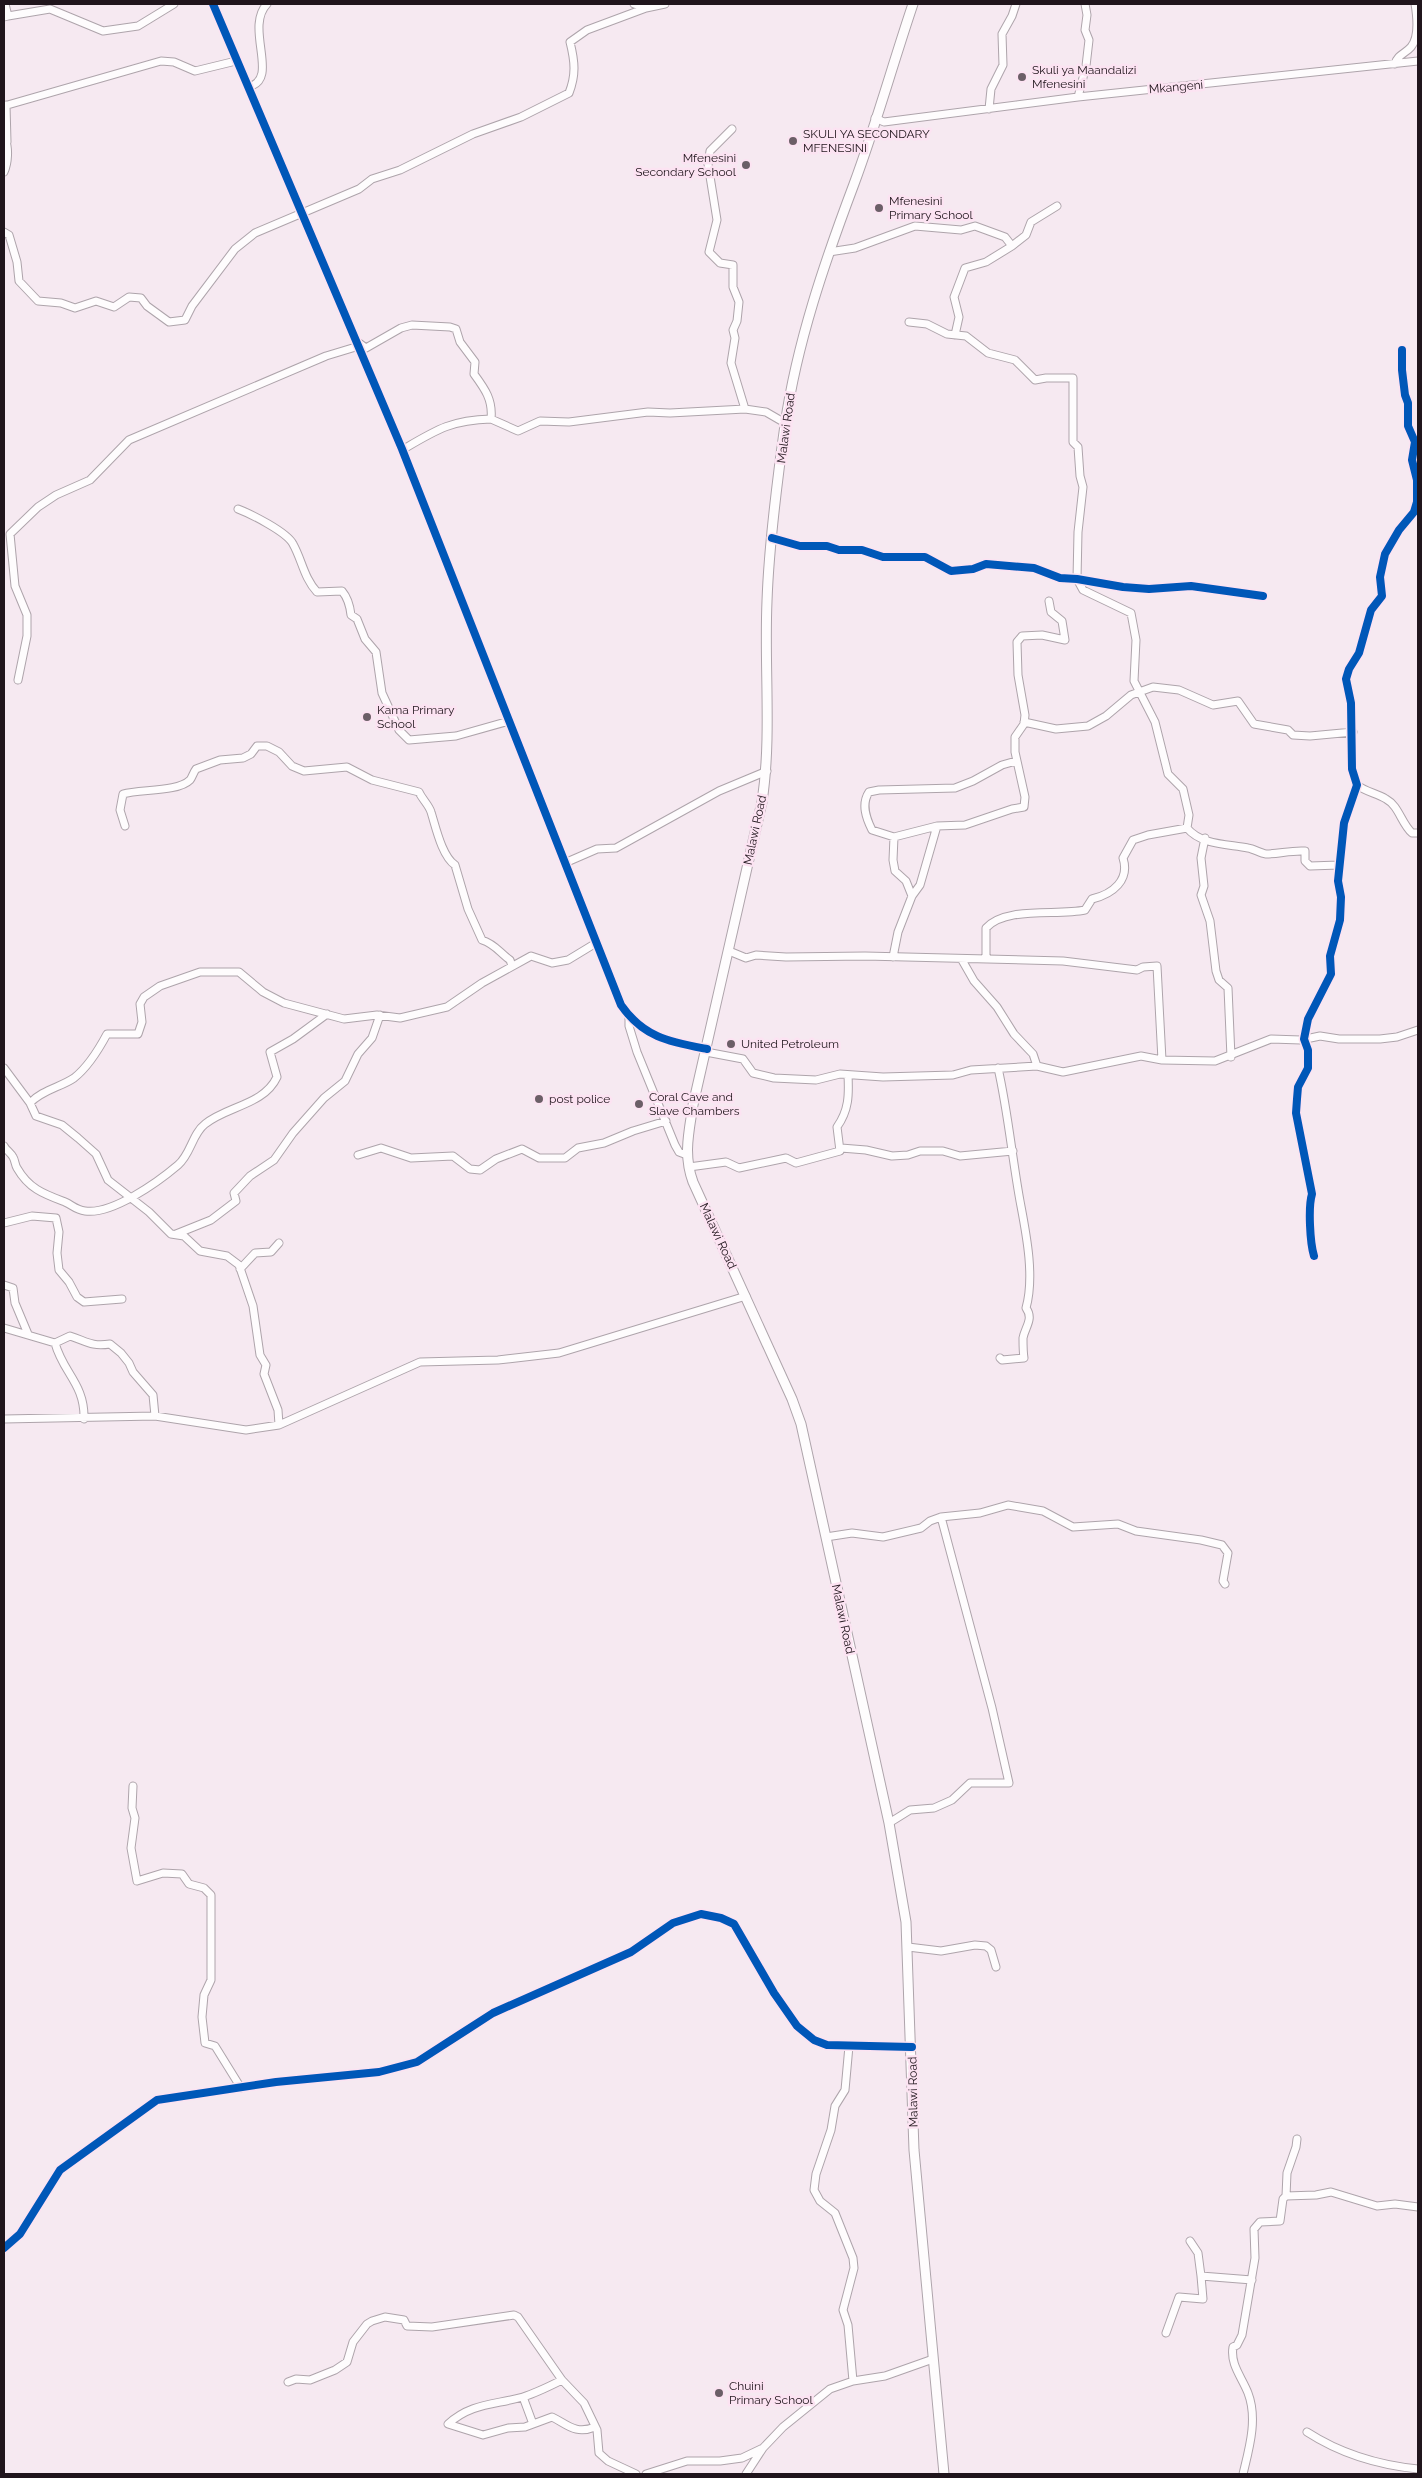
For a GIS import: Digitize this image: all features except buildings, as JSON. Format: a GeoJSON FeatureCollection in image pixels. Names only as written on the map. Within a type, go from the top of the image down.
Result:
{"type":"FeatureCollection","features":[{"type":"Feature","properties":{"kind":"main road","name":"Malawi Road"},"geometry":{"type":"LineString","coordinates":[[913,4],[829,252],[809,317],[786,424],[772,538],[767,598],[767,771],[762,802],[707,1051],[693,1105],[686,1145],[688,1167],[801,1424],[889,1823],[906,1922],[912,2047],[914,2150],[944,2474]]}},
{"type":"Feature","properties":{"kind":"street"},"geometry":{"type":"LineString","coordinates":[[5,4],[6,16],[50,9],[103,31],[138,26],[174,4]]}},
{"type":"Feature","properties":{"kind":"street"},"geometry":{"type":"LineString","coordinates":[[212,4],[359,344],[482,646],[509,721],[566,862],[596,943],[621,1005],[630,1017],[652,1035],[743,1059],[753,1073],[774,1078],[816,1080],[840,1074],[884,1077],[953,1075],[998,1068],[1037,1066],[1063,1072],[1141,1056],[1162,1060],[1215,1061],[1231,1057],[1271,1038],[1304,1039],[1320,1036],[1339,1039],[1389,1038],[1418,1030]]}},
{"type":"Feature","properties":{"kind":"street"},"geometry":{"type":"LineString","coordinates":[[248,87],[257,84],[265,71],[259,25],[261,11],[266,4]]}},
{"type":"Feature","properties":{"kind":"street"},"geometry":{"type":"LineString","coordinates":[[634,4],[646,8]]}},
{"type":"Feature","properties":{"kind":"street"},"geometry":{"type":"LineString","coordinates":[[4,232],[9,235],[15,251],[19,281],[38,302],[61,303],[75,308],[96,300],[114,307],[129,297],[141,298],[147,306],[169,322],[185,320],[192,306],[235,249],[255,233],[359,189],[372,178],[400,170],[473,134],[521,117],[569,94],[575,79],[570,42],[587,30],[646,8],[665,4]]}},
{"type":"Feature","properties":{"kind":"street"},"geometry":{"type":"LineString","coordinates":[[989,109],[991,89],[1003,65],[1002,34],[1016,4]]}},
{"type":"Feature","properties":{"kind":"street"},"geometry":{"type":"LineString","coordinates":[[1078,97],[1086,66],[1089,40],[1086,30],[1087,15],[1085,4]]}},
{"type":"Feature","properties":{"kind":"street"},"geometry":{"type":"LineString","coordinates":[[1396,64],[1396,59],[1411,47],[1415,41],[1416,4]]}},
{"type":"Feature","properties":{"kind":"street"},"geometry":{"type":"LineString","coordinates":[[4,172],[6,166],[5,106],[161,61],[174,62],[195,71],[236,61]]}},
{"type":"Feature","properties":{"kind":"street","name":"Mkangeni"},"geometry":{"type":"LineString","coordinates":[[875,118],[884,122],[1078,97],[1418,61]]}},
{"type":"Feature","properties":{"kind":"street"},"geometry":{"type":"LineString","coordinates":[[732,129],[710,151],[708,164],[717,220],[709,252],[720,263],[733,265],[733,287],[739,302],[733,330],[731,363],[745,409]]}},
{"type":"Feature","properties":{"kind":"street"},"geometry":{"type":"LineString","coordinates":[[955,335],[959,318],[954,297],[965,268],[986,262],[1012,246],[1026,235],[1030,222],[1057,206]]}},
{"type":"Feature","properties":{"kind":"street"},"geometry":{"type":"LineString","coordinates":[[829,252],[855,248],[915,226],[961,230],[975,226],[1005,237],[1012,246]]}},
{"type":"Feature","properties":{"kind":"street"},"geometry":{"type":"LineString","coordinates":[[909,322],[927,324],[947,334],[966,336],[988,353],[1015,360],[1035,380],[1073,378],[1073,442],[1078,447],[1080,476],[1083,487],[1078,532],[1077,579],[1083,590],[1131,613],[1136,640],[1133,672],[1137,692],[1142,697],[1155,722],[1168,774],[1183,789],[1189,810],[1187,828]]}},
{"type":"Feature","properties":{"kind":"street"},"geometry":{"type":"LineString","coordinates":[[18,680],[27,636],[27,615],[16,586],[10,534],[38,507],[56,495],[90,480],[129,440],[326,356],[359,344],[366,348],[401,328],[412,325],[456,329],[460,342],[475,362],[474,374],[485,387],[492,408],[491,419]]}},
{"type":"Feature","properties":{"kind":"street"},"geometry":{"type":"LineString","coordinates":[[1314,1256],[1310,1202],[1312,1194],[1296,1113],[1298,1087],[1305,1078],[1309,1060],[1304,1039],[1311,1012],[1331,974],[1330,956],[1340,920],[1339,865],[1344,823],[1357,785],[1352,769],[1353,732],[1351,703],[1346,679],[1348,669],[1359,653],[1371,610],[1382,596],[1380,577],[1385,554],[1399,530],[1414,512],[1417,502],[1417,480],[1412,460],[1415,442],[1408,426],[1408,403],[1405,395],[1402,370],[1402,350]]}},
{"type":"Feature","properties":{"kind":"street"},"geometry":{"type":"LineString","coordinates":[[402,450],[444,426],[465,420],[491,419],[518,431],[540,421],[569,422],[648,412],[670,414],[745,409],[766,412],[786,424]]}},
{"type":"Feature","properties":{"kind":"street"},"geometry":{"type":"LineString","coordinates":[[238,509],[281,533],[293,542],[311,585],[317,592],[342,591],[345,594],[351,615],[356,616],[365,639],[376,652],[382,693],[398,730],[409,740],[456,736],[509,721]]}},
{"type":"Feature","properties":{"kind":"street"},"geometry":{"type":"LineString","coordinates":[[772,538],[800,546],[827,546],[839,550],[862,550],[883,557],[925,557],[951,571],[973,570],[986,564],[1034,568],[1060,578],[1123,587],[1191,586],[1263,596]]}},
{"type":"Feature","properties":{"kind":"street"},"geometry":{"type":"LineString","coordinates":[[1016,761],[1002,765],[973,782],[955,788],[879,790],[869,792],[864,803],[866,818],[872,830],[894,837],[937,826],[965,825],[1012,809],[1024,807],[1025,797],[1016,761],[1015,737],[1024,722],[1025,711],[1018,675],[1018,640],[1022,636],[1031,634],[1065,640],[1062,622],[1050,612],[1049,601]]}},
{"type":"Feature","properties":{"kind":"street"},"geometry":{"type":"LineString","coordinates":[[1024,722],[1056,729],[1088,726],[1106,716],[1113,708],[1137,692],[1160,686],[1197,697],[1213,705],[1238,702],[1254,724],[1288,730],[1292,735],[1353,732]]}},
{"type":"Feature","properties":{"kind":"street"},"geometry":{"type":"LineString","coordinates":[[125,826],[120,810],[123,794],[141,789],[176,787],[191,779],[196,770],[220,760],[248,756],[257,746],[272,748],[292,766],[304,771],[347,767],[372,780],[419,792],[431,810],[440,842],[450,862],[456,865],[468,909],[482,940],[494,944],[503,956],[510,960],[512,966]]}},
{"type":"Feature","properties":{"kind":"street"},"geometry":{"type":"LineString","coordinates":[[566,862],[597,849],[616,848],[719,791],[767,771]]}},
{"type":"Feature","properties":{"kind":"street"},"geometry":{"type":"LineString","coordinates":[[1357,785],[1387,799],[1400,815],[1405,827],[1412,833],[1418,833]]}},
{"type":"Feature","properties":{"kind":"street"},"geometry":{"type":"LineString","coordinates":[[893,957],[898,932],[912,896],[920,885],[937,826]]}},
{"type":"Feature","properties":{"kind":"street"},"geometry":{"type":"LineString","coordinates":[[1187,828],[1197,837],[1205,838],[1218,844],[1249,848],[1266,854],[1284,850],[1305,851],[1305,861],[1310,866],[1339,865]]}},
{"type":"Feature","properties":{"kind":"street"},"geometry":{"type":"LineString","coordinates":[[986,959],[986,928],[992,922],[1006,916],[1085,910],[1092,900],[1102,897],[1120,883],[1127,869],[1124,858],[1133,840],[1148,835],[1187,828]]}},
{"type":"Feature","properties":{"kind":"street"},"geometry":{"type":"LineString","coordinates":[[894,837],[893,860],[895,871],[906,881],[912,896]]}},
{"type":"Feature","properties":{"kind":"street"},"geometry":{"type":"LineString","coordinates":[[1205,838],[1201,858],[1204,886],[1201,895],[1210,921],[1216,971],[1219,980],[1228,988],[1231,1057]]}},
{"type":"Feature","properties":{"kind":"street"},"geometry":{"type":"LineString","coordinates":[[30,1102],[56,1085],[73,1079],[100,1048],[107,1034],[138,1034],[142,1022],[140,1004],[144,997],[160,986],[188,975],[211,971],[239,972],[263,992],[284,1003],[344,1019],[380,1015],[400,1018],[441,1010],[456,1003],[482,983],[531,956],[552,963],[568,960],[596,943]]}},
{"type":"Feature","properties":{"kind":"street"},"geometry":{"type":"LineString","coordinates":[[729,951],[746,958],[756,955],[786,958],[893,957],[1063,961],[1137,970],[1143,967],[1157,966],[1162,1060]]}},
{"type":"Feature","properties":{"kind":"street"},"geometry":{"type":"LineString","coordinates":[[962,960],[974,981],[997,1007],[1014,1034],[1033,1054],[1037,1066]]}},
{"type":"Feature","properties":{"kind":"street"},"geometry":{"type":"LineString","coordinates":[[4,1146],[14,1158],[16,1167],[26,1181],[42,1194],[66,1202],[78,1210],[96,1211],[131,1198],[177,1166],[205,1124],[250,1102],[270,1088],[277,1077],[270,1052],[293,1039],[327,1014]]}},
{"type":"Feature","properties":{"kind":"street"},"geometry":{"type":"LineString","coordinates":[[176,1234],[211,1220],[236,1201],[234,1193],[250,1176],[274,1160],[293,1133],[324,1098],[345,1081],[358,1054],[372,1038],[380,1015]]}},
{"type":"Feature","properties":{"kind":"street"},"geometry":{"type":"LineString","coordinates":[[630,1017],[629,1026],[637,1052],[678,1152],[687,1155]]}},
{"type":"Feature","properties":{"kind":"street"},"geometry":{"type":"LineString","coordinates":[[4,1068],[30,1102],[36,1116],[62,1125],[96,1154],[108,1180],[149,1212],[171,1234],[184,1236],[200,1251],[227,1256],[239,1265],[253,1306],[260,1355],[266,1365],[264,1374],[278,1410],[279,1425]]}},
{"type":"Feature","properties":{"kind":"street"},"geometry":{"type":"LineString","coordinates":[[998,1068],[1029,1256],[1030,1283],[1026,1308],[1029,1312],[1029,1327],[1024,1336],[1024,1358],[1002,1360],[1000,1358]]}},
{"type":"Feature","properties":{"kind":"street"},"geometry":{"type":"LineString","coordinates":[[842,1148],[837,1135],[837,1127],[845,1116],[848,1104],[848,1075]]}},
{"type":"Feature","properties":{"kind":"street"},"geometry":{"type":"LineString","coordinates":[[358,1155],[381,1148],[412,1158],[453,1156],[470,1169],[480,1170],[496,1159],[522,1149],[539,1158],[565,1158],[578,1148],[604,1144],[633,1131],[666,1121]]}},
{"type":"Feature","properties":{"kind":"street"},"geometry":{"type":"LineString","coordinates":[[688,1167],[726,1162],[739,1168],[786,1158],[796,1163],[840,1151],[842,1148],[866,1150],[892,1156],[908,1156],[920,1151],[943,1151],[960,1156],[1013,1151]]}},
{"type":"Feature","properties":{"kind":"street"},"geometry":{"type":"LineString","coordinates":[[4,1222],[32,1216],[56,1218],[59,1232],[57,1253],[59,1270],[69,1282],[77,1297],[84,1302],[122,1299]]}},
{"type":"Feature","properties":{"kind":"street"},"geometry":{"type":"LineString","coordinates":[[240,1269],[255,1253],[271,1252],[280,1243]]}},
{"type":"Feature","properties":{"kind":"street"},"geometry":{"type":"LineString","coordinates":[[4,1285],[13,1288],[15,1303],[28,1334]]}},
{"type":"Feature","properties":{"kind":"street"},"geometry":{"type":"LineString","coordinates":[[4,1419],[84,1419],[155,1416],[246,1430],[279,1425],[420,1362],[498,1360],[559,1353],[746,1296]]}},
{"type":"Feature","properties":{"kind":"street"},"geometry":{"type":"LineString","coordinates":[[4,1328],[55,1342],[70,1336],[82,1342],[100,1346],[110,1344],[121,1353],[129,1363],[132,1372],[153,1395],[155,1416]]}},
{"type":"Feature","properties":{"kind":"street"},"geometry":{"type":"LineString","coordinates":[[55,1342],[58,1353],[79,1388],[84,1403],[84,1419]]}},
{"type":"Feature","properties":{"kind":"street"},"geometry":{"type":"LineString","coordinates":[[826,1537],[852,1533],[883,1537],[921,1528],[930,1521],[941,1517],[980,1513],[1008,1505],[1042,1512],[1073,1527],[1111,1523],[1136,1531],[1201,1540],[1226,1548],[1225,1584]]}},
{"type":"Feature","properties":{"kind":"street"},"geometry":{"type":"LineString","coordinates":[[889,1823],[910,1810],[934,1808],[952,1800],[970,1783],[1008,1783],[992,1708],[941,1517]]}},
{"type":"Feature","properties":{"kind":"street"},"geometry":{"type":"LineString","coordinates":[[133,1786],[132,1808],[135,1818],[131,1848],[137,1881],[163,1873],[182,1874],[189,1884],[204,1888],[211,1895],[213,1946],[211,1980],[204,1995],[202,2017],[205,2043],[215,2046],[240,2088]]}},
{"type":"Feature","properties":{"kind":"street"},"geometry":{"type":"LineString","coordinates":[[4,2248],[20,2234],[60,2170],[158,2100],[240,2088],[379,2072],[417,2062],[493,2013],[631,1952],[673,1923],[701,1914],[721,1918],[734,1924],[774,1992],[797,2026],[814,2040],[827,2045],[912,2047]]}},
{"type":"Feature","properties":{"kind":"street"},"geometry":{"type":"LineString","coordinates":[[908,1947],[941,1951],[975,1945],[986,1946],[991,1950],[996,1967]]}},
{"type":"Feature","properties":{"kind":"street"},"geometry":{"type":"LineString","coordinates":[[849,2046],[845,2090],[835,2106],[831,2130],[816,2174],[814,2190],[820,2202],[835,2213],[853,2258],[854,2268],[843,2310],[848,2325],[853,2381]]}},
{"type":"Feature","properties":{"kind":"street"},"geometry":{"type":"LineString","coordinates":[[1243,2474],[1253,2426],[1249,2394],[1231,2358],[1232,2346],[1237,2345],[1242,2335],[1244,2312],[1255,2258],[1254,2230],[1260,2222],[1280,2221],[1283,2199],[1286,2196],[1288,2168],[1297,2139]]}},
{"type":"Feature","properties":{"kind":"street"},"geometry":{"type":"LineString","coordinates":[[1286,2196],[1316,2195],[1331,2192],[1357,2198],[1377,2206],[1395,2204],[1418,2207]]}},
{"type":"Feature","properties":{"kind":"street"},"geometry":{"type":"LineString","coordinates":[[1166,2333],[1179,2297],[1203,2299],[1198,2253],[1190,2241]]}},
{"type":"Feature","properties":{"kind":"street"},"geometry":{"type":"LineString","coordinates":[[1201,2276],[1252,2280]]}},
{"type":"Feature","properties":{"kind":"street"},"geometry":{"type":"LineString","coordinates":[[288,2382],[296,2379],[310,2380],[335,2370],[347,2362],[353,2342],[367,2324],[378,2319],[385,2317],[404,2320],[407,2326],[432,2327],[514,2315],[548,2357],[562,2380],[584,2404],[595,2427],[599,2452],[608,2461],[636,2474]]}},
{"type":"Feature","properties":{"kind":"street"},"geometry":{"type":"LineString","coordinates":[[746,2474],[763,2448],[783,2427],[830,2388],[853,2381],[885,2376],[933,2359]]}},
{"type":"Feature","properties":{"kind":"street"},"geometry":{"type":"LineString","coordinates":[[562,2380],[523,2397],[476,2407],[459,2414],[448,2424],[483,2435],[533,2424],[552,2417],[559,2423],[573,2428],[584,2430],[595,2427]]}},
{"type":"Feature","properties":{"kind":"street"},"geometry":{"type":"LineString","coordinates":[[523,2397],[533,2424]]}},
{"type":"Feature","properties":{"kind":"street"},"geometry":{"type":"LineString","coordinates":[[1308,2432],[1329,2446],[1365,2460],[1418,2469]]}},
{"type":"Feature","properties":{"kind":"street"},"geometry":{"type":"LineString","coordinates":[[646,2474],[687,2462],[742,2458],[763,2448]]}},
{"type":"Feature","properties":{"kind":"cycle path"},"geometry":{"type":"LineString","coordinates":[[213,4],[402,449],[621,1005],[639,1025],[649,1032],[670,1041],[707,1049]]}},
{"type":"Feature","properties":{"kind":"cycle path"},"geometry":{"type":"LineString","coordinates":[[1314,1256],[1310,1225],[1312,1194],[1296,1113],[1298,1087],[1308,1068],[1308,1050],[1304,1039],[1308,1019],[1331,974],[1330,956],[1340,920],[1341,897],[1338,881],[1344,823],[1357,785],[1352,769],[1351,703],[1346,679],[1349,669],[1359,653],[1371,610],[1382,596],[1380,577],[1385,554],[1399,530],[1414,512],[1417,502],[1417,480],[1412,460],[1415,442],[1408,426],[1408,403],[1405,395],[1402,370],[1402,350]]}},
{"type":"Feature","properties":{"kind":"cycle path"},"geometry":{"type":"LineString","coordinates":[[772,538],[800,546],[827,546],[839,550],[862,550],[883,557],[925,557],[951,571],[973,569],[986,564],[1034,568],[1060,578],[1123,587],[1149,589],[1191,586],[1263,596]]}},
{"type":"Feature","properties":{"kind":"cycle path"},"geometry":{"type":"LineString","coordinates":[[4,2248],[20,2234],[60,2170],[157,2100],[276,2082],[379,2072],[417,2062],[493,2013],[631,1952],[673,1923],[701,1914],[721,1918],[734,1924],[774,1993],[797,2026],[814,2040],[827,2045],[912,2047]]}},
{"type":"Feature","properties":{"kind":"place","name":"Skuli ya Maandalizi Mfenesini"},"geometry":{"type":"Point","coordinates":[1022,77]}},
{"type":"Feature","properties":{"kind":"place","name":"SKULI YA SECONDARY MFENESINI"},"geometry":{"type":"Point","coordinates":[793,141]}},
{"type":"Feature","properties":{"kind":"place","name":"Mfenesini Secondary School"},"geometry":{"type":"Point","coordinates":[746,165]}},
{"type":"Feature","properties":{"kind":"place","name":"Mfenesini Primary School"},"geometry":{"type":"Point","coordinates":[879,208]}},
{"type":"Feature","properties":{"kind":"place","name":"Kama Primary School"},"geometry":{"type":"Point","coordinates":[367,717]}},
{"type":"Feature","properties":{"kind":"place","name":"United Petroleum"},"geometry":{"type":"Point","coordinates":[731,1044]}},
{"type":"Feature","properties":{"kind":"place","name":"post police"},"geometry":{"type":"Point","coordinates":[539,1099]}},
{"type":"Feature","properties":{"kind":"place","name":"Coral Cave and Slave Chambers"},"geometry":{"type":"Point","coordinates":[639,1104]}},
{"type":"Feature","properties":{"kind":"place","name":"Chuini Primary School"},"geometry":{"type":"Point","coordinates":[719,2393]}}]}
